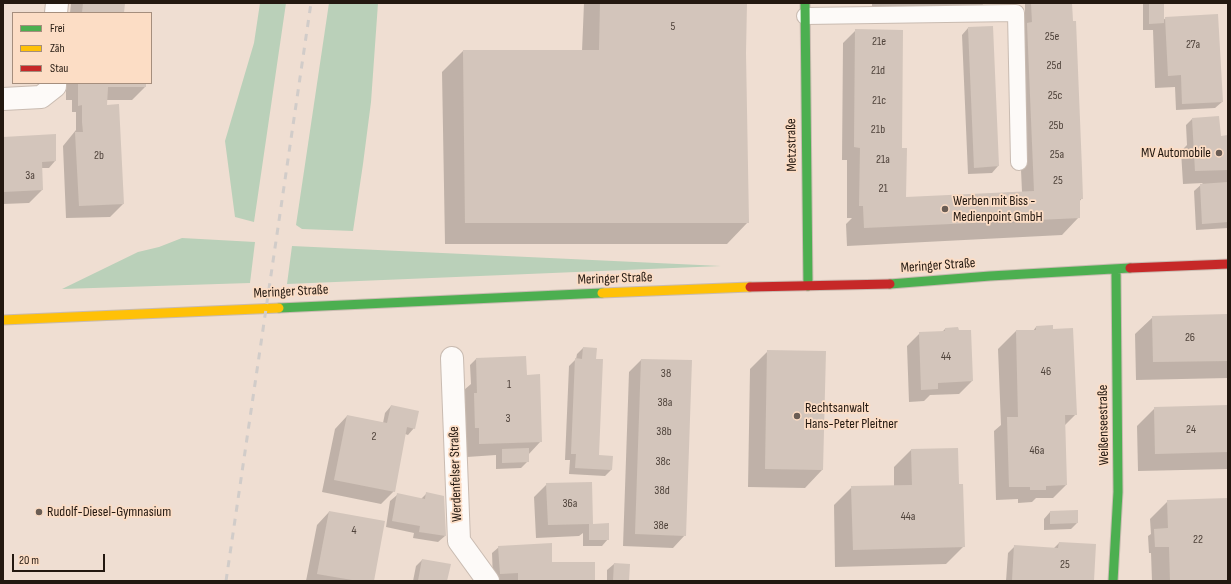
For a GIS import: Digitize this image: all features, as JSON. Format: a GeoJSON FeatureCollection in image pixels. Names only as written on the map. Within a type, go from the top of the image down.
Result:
{"type":"FeatureCollection","features":[{"type":"Feature","properties":{"kind":"main road","name":"Metzstraße"},"geometry":{"type":"LineString","coordinates":[[805,10],[808,286]]}},
{"type":"Feature","properties":{"kind":"main road","name":"Meringer Straße"},"geometry":{"type":"LineString","coordinates":[[3,320],[710,288],[892,284],[990,276],[1228,264]]}},
{"type":"Feature","properties":{"kind":"main road","name":"Weißenseestraße"},"geometry":{"type":"LineString","coordinates":[[1113,581],[1118,492],[1116,269]]}},
{"type":"Feature","properties":{"kind":"street"},"geometry":{"type":"LineString","coordinates":[[3,99],[41,97],[55,86],[55,84]]}},
{"type":"Feature","properties":{"kind":"street","name":"Werdenfelser Straße"},"geometry":{"type":"LineString","coordinates":[[452,358],[459,541],[488,581]]}},
{"type":"Feature","properties":{"kind":"lane"},"geometry":{"type":"LineString","coordinates":[[805,10],[1016,13],[1019,162]]}},
{"type":"Feature","properties":{"kind":"green space"},"geometry":{"type":"Polygon","coordinates":[[[260,3],[286,3],[254,222],[235,217],[225,141],[254,43],[260,3]]]}},
{"type":"Feature","properties":{"kind":"green space"},"geometry":{"type":"Polygon","coordinates":[[[329,3],[378,3],[371,102],[353,231],[302,229],[296,225],[329,3]]]}},
{"type":"Feature","properties":{"kind":"green space"},"geometry":{"type":"Polygon","coordinates":[[[182,238],[255,242],[250,283],[62,289],[138,252],[159,247],[182,238]]]}},
{"type":"Feature","properties":{"kind":"green space"},"geometry":{"type":"Polygon","coordinates":[[[292,246],[721,266],[287,284],[292,246]]]}},
{"type":"Feature","properties":{"kind":"building"},"geometry":{"type":"Polygon","coordinates":[[[83,3],[125,3],[124,12],[82,12],[83,3]]]}},
{"type":"Feature","properties":{"kind":"building"},"geometry":{"type":"Polygon","coordinates":[[[600,3],[747,3],[746,53],[749,223],[465,223],[463,50],[599,50],[600,3]]]}},
{"type":"Feature","properties":{"kind":"building"},"geometry":{"type":"Polygon","coordinates":[[[1031,3],[1072,3],[1073,21],[1076,21],[1082,169],[1083,199],[1080,199],[1080,218],[864,228],[863,206],[859,206],[860,148],[854,147],[855,29],[903,30],[902,148],[907,148],[906,197],[1034,191],[1027,23],[1032,22],[1031,3]]]}},
{"type":"Feature","properties":{"kind":"building"},"geometry":{"type":"Polygon","coordinates":[[[1149,3],[1164,3],[1164,23],[1149,24],[1149,3]]]}},
{"type":"Feature","properties":{"kind":"building"},"geometry":{"type":"Polygon","coordinates":[[[1218,14],[1223,102],[1182,104],[1181,75],[1168,76],[1165,17],[1218,14]]]}},
{"type":"Feature","properties":{"kind":"building"},"geometry":{"type":"Polygon","coordinates":[[[993,26],[999,166],[974,168],[968,27],[993,26]]]}},
{"type":"Feature","properties":{"kind":"building"},"geometry":{"type":"Polygon","coordinates":[[[78,84],[146,84],[146,87],[108,87],[107,105],[119,104],[124,204],[79,206],[75,132],[83,132],[82,105],[78,106],[78,84]]]}},
{"type":"Feature","properties":{"kind":"building"},"geometry":{"type":"Polygon","coordinates":[[[1219,116],[1221,136],[1228,135],[1228,170],[1195,171],[1192,118],[1219,116]]]}},
{"type":"Feature","properties":{"kind":"building"},"geometry":{"type":"Polygon","coordinates":[[[56,134],[56,161],[42,162],[43,190],[3,192],[3,137],[56,134]]]}},
{"type":"Feature","properties":{"kind":"building"},"geometry":{"type":"Polygon","coordinates":[[[1228,182],[1228,222],[1202,224],[1200,184],[1228,182]]]}},
{"type":"Feature","properties":{"kind":"building"},"geometry":{"type":"Polygon","coordinates":[[[1228,314],[1228,361],[1153,362],[1152,316],[1228,314]]]}},
{"type":"Feature","properties":{"kind":"building"},"geometry":{"type":"Polygon","coordinates":[[[1053,325],[1053,329],[1073,328],[1077,415],[1065,415],[1067,485],[1046,486],[1046,490],[1030,490],[1030,487],[1009,487],[1007,417],[1018,417],[1016,330],[1036,330],[1036,326],[1053,325]]]}},
{"type":"Feature","properties":{"kind":"building"},"geometry":{"type":"Polygon","coordinates":[[[958,327],[959,330],[971,330],[973,381],[938,383],[938,389],[921,390],[919,332],[945,331],[945,328],[958,327]]]}},
{"type":"Feature","properties":{"kind":"building"},"geometry":{"type":"Polygon","coordinates":[[[583,347],[597,348],[596,359],[603,359],[599,455],[613,456],[612,470],[575,468],[576,454],[571,454],[575,358],[582,359],[583,347]]]}},
{"type":"Feature","properties":{"kind":"building"},"geometry":{"type":"Polygon","coordinates":[[[767,350],[826,351],[823,470],[765,469],[767,350]]]}},
{"type":"Feature","properties":{"kind":"building"},"geometry":{"type":"Polygon","coordinates":[[[526,356],[527,375],[540,374],[542,442],[479,444],[479,428],[475,428],[474,393],[477,393],[476,358],[526,356]]]}},
{"type":"Feature","properties":{"kind":"building"},"geometry":{"type":"Polygon","coordinates":[[[641,359],[692,360],[686,536],[635,534],[641,359]]]}},
{"type":"Feature","properties":{"kind":"building"},"geometry":{"type":"Polygon","coordinates":[[[391,405],[419,411],[415,429],[407,427],[395,492],[334,480],[347,415],[387,423],[391,405]]]}},
{"type":"Feature","properties":{"kind":"building"},"geometry":{"type":"Polygon","coordinates":[[[1228,405],[1228,452],[1155,454],[1154,407],[1228,405]]]}},
{"type":"Feature","properties":{"kind":"building"},"geometry":{"type":"Polygon","coordinates":[[[529,448],[529,462],[502,463],[502,449],[529,448]]]}},
{"type":"Feature","properties":{"kind":"building"},"geometry":{"type":"Polygon","coordinates":[[[958,448],[959,484],[963,484],[965,547],[853,550],[851,486],[912,485],[911,449],[958,448]]]}},
{"type":"Feature","properties":{"kind":"building"},"geometry":{"type":"Polygon","coordinates":[[[592,482],[593,524],[609,523],[609,540],[589,540],[589,524],[548,525],[546,483],[592,482]]]}},
{"type":"Feature","properties":{"kind":"building"},"geometry":{"type":"Polygon","coordinates":[[[426,492],[444,496],[446,536],[419,532],[420,526],[392,521],[397,493],[425,499],[426,492]]]}},
{"type":"Feature","properties":{"kind":"building"},"geometry":{"type":"Polygon","coordinates":[[[1228,498],[1228,580],[1170,581],[1169,547],[1155,547],[1154,529],[1168,528],[1167,500],[1228,498]]]}},
{"type":"Feature","properties":{"kind":"building"},"geometry":{"type":"Polygon","coordinates":[[[1078,510],[1078,523],[1050,524],[1050,511],[1078,510]]]}},
{"type":"Feature","properties":{"kind":"building"},"geometry":{"type":"Polygon","coordinates":[[[329,511],[385,521],[374,581],[358,581],[317,574],[329,511]]]}},
{"type":"Feature","properties":{"kind":"building"},"geometry":{"type":"Polygon","coordinates":[[[1059,542],[1096,544],[1094,581],[1012,581],[1014,545],[1058,548],[1059,542]]]}},
{"type":"Feature","properties":{"kind":"building"},"geometry":{"type":"Polygon","coordinates":[[[552,543],[552,562],[595,562],[595,581],[518,581],[518,573],[500,574],[498,546],[552,543]]]}},
{"type":"Feature","properties":{"kind":"building"},"geometry":{"type":"Polygon","coordinates":[[[422,559],[451,564],[447,581],[418,581],[422,559]]]}},
{"type":"Feature","properties":{"kind":"building"},"geometry":{"type":"Polygon","coordinates":[[[614,563],[630,564],[629,581],[613,581],[614,563]]]}},
{"type":"Feature","properties":{"kind":"railway"},"geometry":{"type":"LineString","coordinates":[[226,581],[311,3]]}},
{"type":"Feature","properties":{"kind":"traffic: fast"},"geometry":{"type":"LineString","coordinates":[[805,3],[808,286]]}},
{"type":"Feature","properties":{"kind":"traffic: fast"},"geometry":{"type":"LineString","coordinates":[[890,284],[990,276],[1130,268]]}},
{"type":"Feature","properties":{"kind":"traffic: fast"},"geometry":{"type":"LineString","coordinates":[[1113,581],[1118,492],[1116,269]]}},
{"type":"Feature","properties":{"kind":"traffic: fast"},"geometry":{"type":"LineString","coordinates":[[279,308],[602,293]]}},
{"type":"Feature","properties":{"kind":"traffic: slow"},"geometry":{"type":"LineString","coordinates":[[602,293],[750,287]]}},
{"type":"Feature","properties":{"kind":"traffic: slow"},"geometry":{"type":"LineString","coordinates":[[3,320],[279,308]]}},
{"type":"Feature","properties":{"kind":"traffic: jam"},"geometry":{"type":"LineString","coordinates":[[1130,268],[1228,264]]}},
{"type":"Feature","properties":{"kind":"traffic: jam"},"geometry":{"type":"LineString","coordinates":[[750,287],[890,284]]}},
{"type":"Feature","properties":{"kind":"place","name":"MV Automobile"},"geometry":{"type":"Point","coordinates":[1219,153]}},
{"type":"Feature","properties":{"kind":"place","name":"Werben mit Biss - Medienpoint GmbH"},"geometry":{"type":"Point","coordinates":[945,209]}},
{"type":"Feature","properties":{"kind":"place","name":"Rechtsanwalt Hans-Peter Pleitner"},"geometry":{"type":"Point","coordinates":[797,416]}},
{"type":"Feature","properties":{"kind":"place","name":"Rudolf-Diesel-Gymnasium"},"geometry":{"type":"Point","coordinates":[39,512]}}]}
